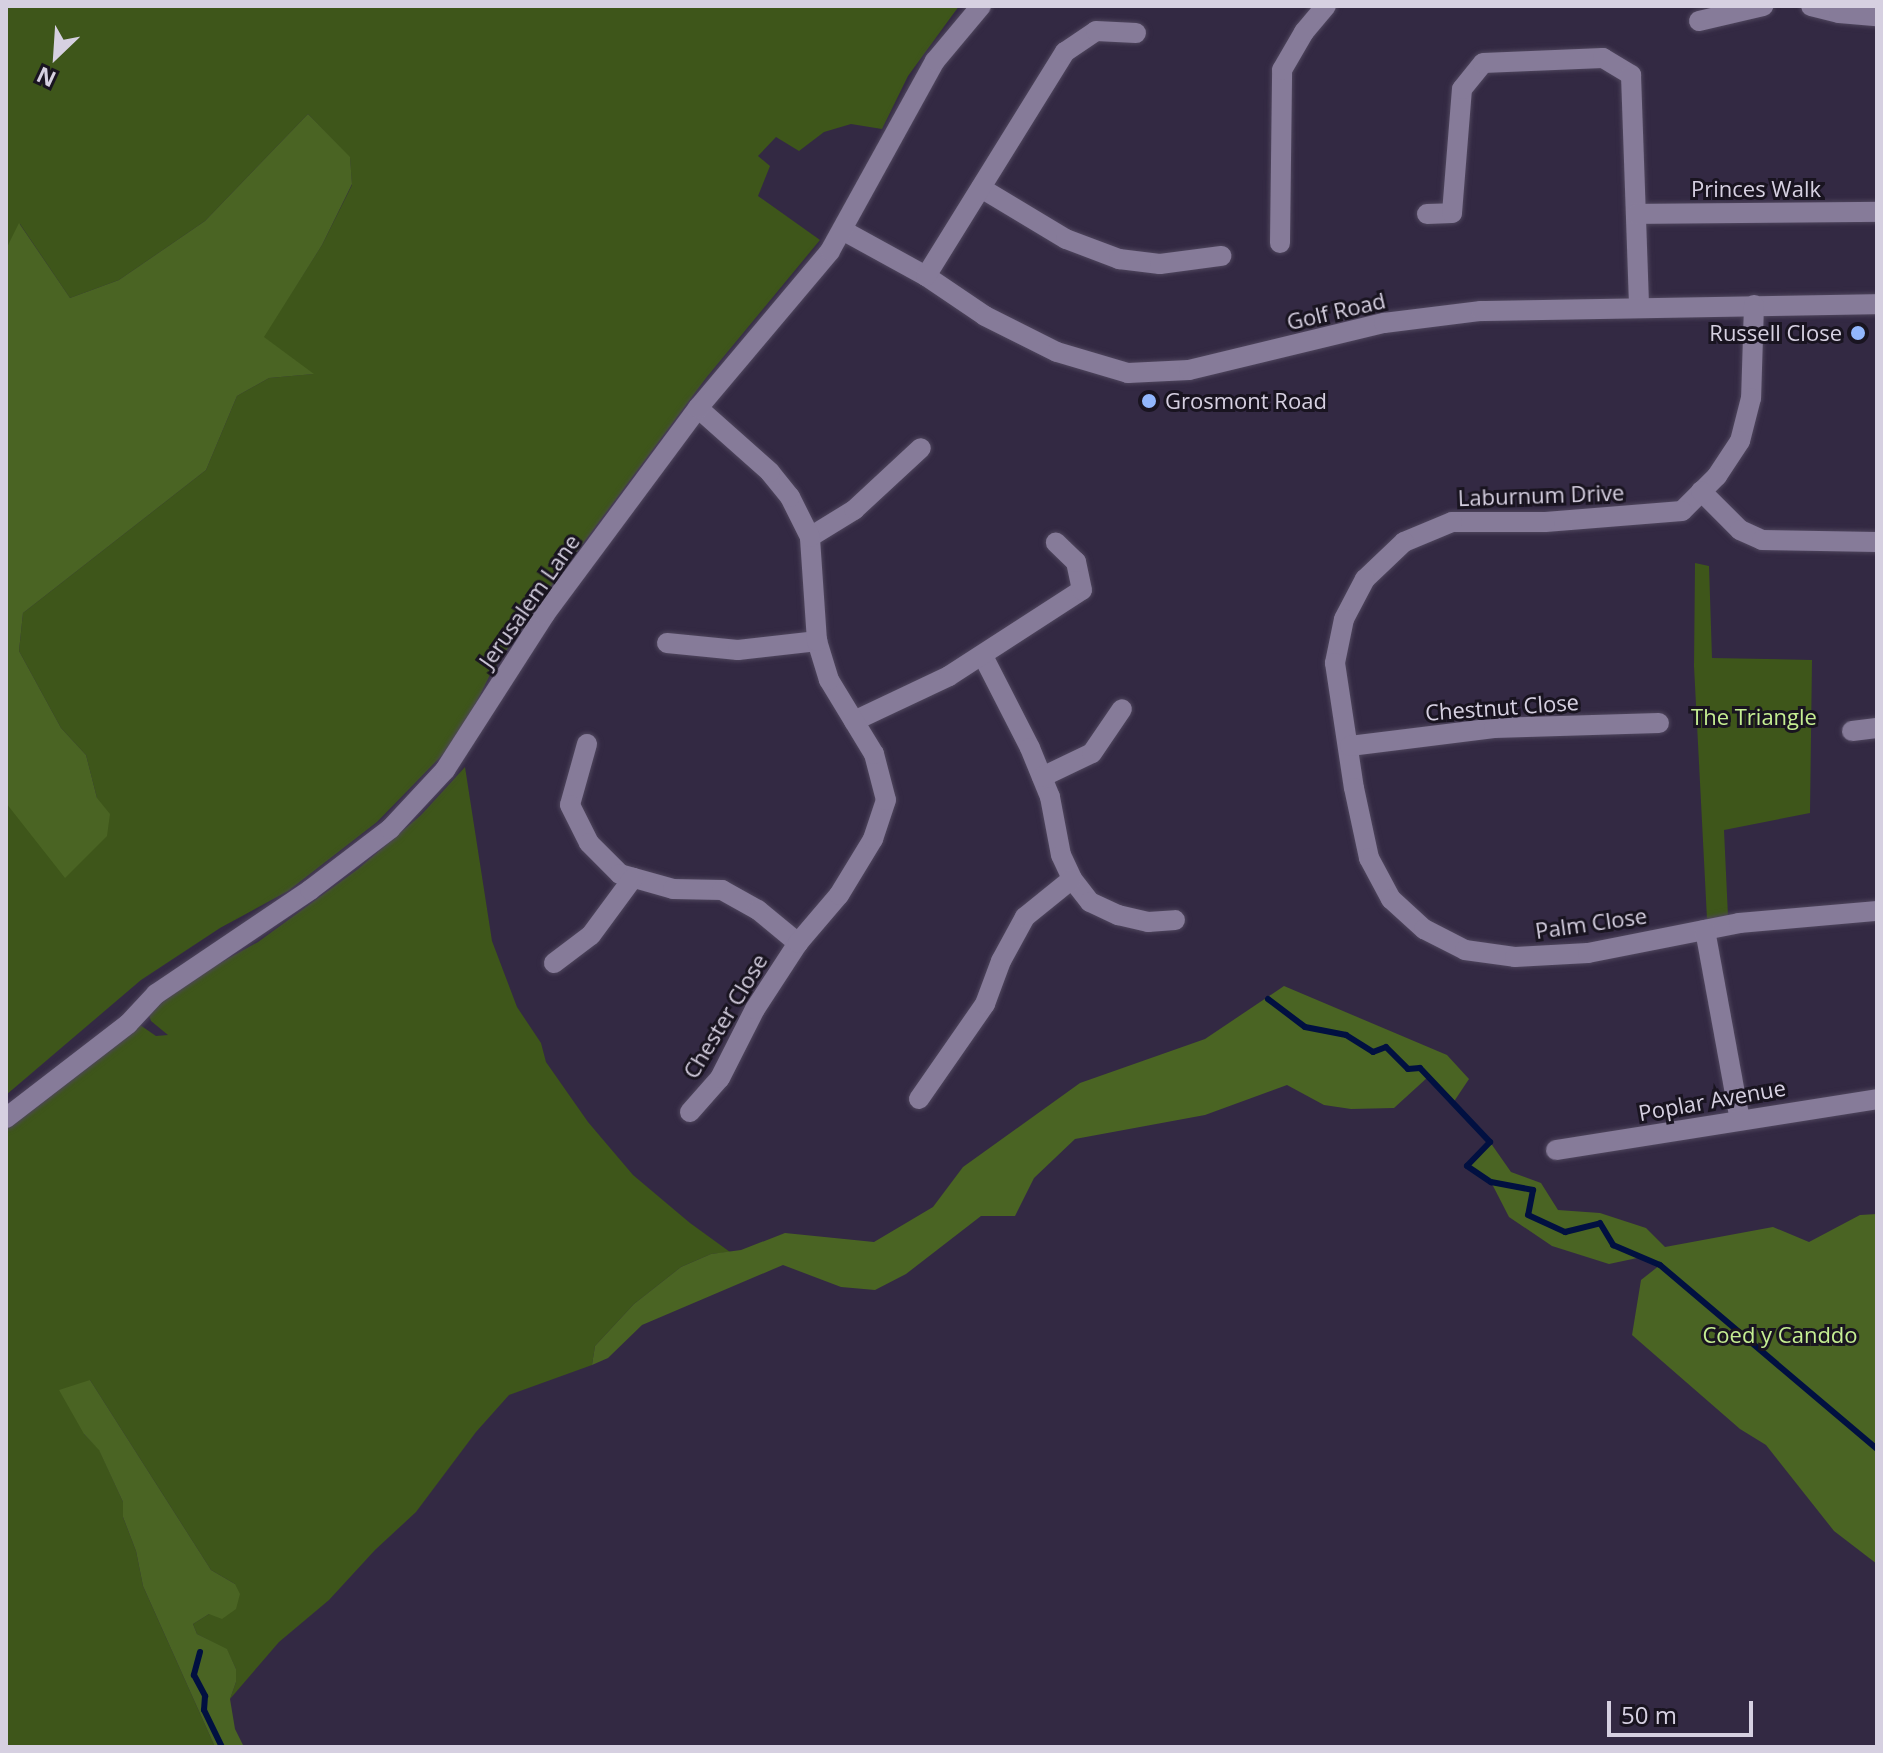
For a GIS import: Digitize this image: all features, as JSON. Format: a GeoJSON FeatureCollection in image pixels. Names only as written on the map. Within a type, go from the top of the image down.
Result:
{"type":"FeatureCollection","features":[{"type":"Feature","properties":{"kind":"street","name":"Jerusalem Lane"},"geometry":{"type":"LineString","coordinates":[[6,1118],[128,1024],[156,994],[310,890],[390,829],[445,770],[545,614],[698,408],[844,231],[935,61],[981,6]]}},
{"type":"Feature","properties":{"kind":"street"},"geometry":{"type":"LineString","coordinates":[[1280,243],[1282,70],[1304,32],[1326,6]]}},
{"type":"Feature","properties":{"kind":"street"},"geometry":{"type":"LineString","coordinates":[[1699,21],[1763,6]]}},
{"type":"Feature","properties":{"kind":"street"},"geometry":{"type":"LineString","coordinates":[[1811,6],[1839,13],[1877,16]]}},
{"type":"Feature","properties":{"kind":"street"},"geometry":{"type":"LineString","coordinates":[[926,276],[1065,52],[1096,31],[1136,33]]}},
{"type":"Feature","properties":{"kind":"street"},"geometry":{"type":"LineString","coordinates":[[1427,214],[1452,213],[1462,89],[1483,63],[1603,58],[1631,75],[1639,306]]}},
{"type":"Feature","properties":{"kind":"street"},"geometry":{"type":"LineString","coordinates":[[981,188],[1066,239],[1119,259],[1160,264],[1221,256]]}},
{"type":"Feature","properties":{"kind":"street","name":"Princes Walk"},"geometry":{"type":"LineString","coordinates":[[1636,214],[1877,212]]}},
{"type":"Feature","properties":{"kind":"street","name":"Golf Road"},"geometry":{"type":"LineString","coordinates":[[844,231],[926,276],[985,316],[1057,352],[1128,373],[1189,370],[1384,323],[1481,311],[1877,304]]}},
{"type":"Feature","properties":{"kind":"street","name":"Laburnum Drive"},"geometry":{"type":"LineString","coordinates":[[1350,746],[1335,663],[1344,619],[1365,579],[1404,542],[1452,522],[1545,522],[1682,511],[1717,476],[1740,441],[1751,398],[1754,305]]}},
{"type":"Feature","properties":{"kind":"street","name":"Chester Close"},"geometry":{"type":"LineString","coordinates":[[690,1112],[720,1078],[755,1009],[798,943],[839,895],[873,839],[886,800],[874,754],[829,680],[817,641],[810,537],[790,497],[770,472],[698,408]]}},
{"type":"Feature","properties":{"kind":"street"},"geometry":{"type":"LineString","coordinates":[[810,537],[854,510],[921,448]]}},
{"type":"Feature","properties":{"kind":"street"},"geometry":{"type":"LineString","coordinates":[[1701,491],[1740,530],[1762,540],[1877,542]]}},
{"type":"Feature","properties":{"kind":"street"},"geometry":{"type":"LineString","coordinates":[[854,721],[949,676],[1082,590],[1076,562],[1056,543]]}},
{"type":"Feature","properties":{"kind":"street"},"geometry":{"type":"LineString","coordinates":[[667,643],[738,650],[817,641]]}},
{"type":"Feature","properties":{"kind":"street"},"geometry":{"type":"LineString","coordinates":[[983,656],[1050,797],[1061,855],[1072,879],[1090,902],[1118,915],[1148,922],[1175,920]]}},
{"type":"Feature","properties":{"kind":"street"},"geometry":{"type":"LineString","coordinates":[[1042,777],[1092,753],[1122,709]]}},
{"type":"Feature","properties":{"kind":"street","name":"Chestnut Close"},"geometry":{"type":"LineString","coordinates":[[1350,746],[1494,728],[1659,723]]}},
{"type":"Feature","properties":{"kind":"street"},"geometry":{"type":"LineString","coordinates":[[1852,731],[1877,728]]}},
{"type":"Feature","properties":{"kind":"street","name":"Chester Close"},"geometry":{"type":"LineString","coordinates":[[587,744],[570,805],[589,843],[620,874],[673,889],[722,890],[758,910],[798,943]]}},
{"type":"Feature","properties":{"kind":"street","name":"Palm Close"},"geometry":{"type":"LineString","coordinates":[[1350,746],[1354,788],[1369,858],[1391,899],[1438,936],[1465,950],[1515,957],[1588,953],[1739,923],[1877,911]]}},
{"type":"Feature","properties":{"kind":"street"},"geometry":{"type":"LineString","coordinates":[[554,963],[591,935],[633,878]]}},
{"type":"Feature","properties":{"kind":"street"},"geometry":{"type":"LineString","coordinates":[[919,1099],[985,1004],[1001,961],[1025,917],[1072,879]]}},
{"type":"Feature","properties":{"kind":"street"},"geometry":{"type":"LineString","coordinates":[[1705,930],[1740,1120]]}},
{"type":"Feature","properties":{"kind":"street","name":"Poplar Avenue"},"geometry":{"type":"LineString","coordinates":[[1556,1150],[1877,1099]]}},
{"type":"Feature","properties":{"kind":"green space"},"geometry":{"type":"Polygon","coordinates":[[[6,6],[959,6],[908,76],[882,129],[851,124],[824,132],[799,151],[776,137],[758,156],[770,166],[758,196],[820,240],[706,378],[541,600],[491,673],[458,739],[377,822],[288,891],[220,928],[141,980],[6,1095],[6,803],[14,811],[97,798],[86,755],[61,728],[19,651],[23,613],[206,470],[237,396],[269,378],[313,374],[263,337],[322,245],[352,185],[350,158],[308,114],[205,221],[119,280],[70,298],[20,224],[6,249],[6,6]]]}},
{"type":"Feature","properties":{"kind":"green space"},"geometry":{"type":"Polygon","coordinates":[[[308,114],[350,157],[352,184],[322,245],[264,337],[314,374],[269,378],[237,396],[206,470],[23,613],[19,651],[61,728],[86,755],[97,798],[110,814],[107,836],[65,878],[6,803],[6,249],[19,223],[70,298],[119,280],[205,221],[308,114]]]}},
{"type":"Feature","properties":{"kind":"green space","name":"The Triangle"},"geometry":{"type":"Polygon","coordinates":[[[1695,563],[1709,566],[1712,658],[1812,660],[1810,813],[1724,830],[1728,916],[1707,919],[1694,666],[1695,563]]]}},
{"type":"Feature","properties":{"kind":"green space"},"geometry":{"type":"Polygon","coordinates":[[[465,767],[492,941],[517,1007],[541,1043],[546,1062],[588,1122],[633,1175],[730,1252],[711,1254],[681,1267],[634,1304],[595,1346],[592,1365],[509,1395],[476,1432],[416,1512],[375,1550],[329,1600],[279,1642],[230,1699],[236,1682],[236,1669],[227,1650],[197,1634],[193,1624],[209,1614],[235,1584],[211,1570],[90,1380],[84,1434],[99,1449],[123,1502],[123,1517],[136,1551],[143,1586],[215,1747],[6,1747],[6,1129],[140,1025],[156,1036],[168,1035],[151,1021],[148,1012],[193,978],[258,942],[358,869],[421,815],[465,767]]]}},
{"type":"Feature","properties":{"kind":"green space"},"geometry":{"type":"Polygon","coordinates":[[[1284,986],[1447,1055],[1469,1079],[1453,1103],[1428,1077],[1394,1108],[1351,1109],[1324,1105],[1287,1085],[1205,1115],[1075,1139],[1034,1178],[1015,1216],[981,1216],[906,1274],[875,1290],[841,1287],[783,1265],[642,1325],[608,1358],[592,1365],[595,1346],[634,1304],[681,1267],[711,1254],[741,1250],[785,1233],[874,1242],[933,1207],[963,1167],[1080,1083],[1205,1039],[1284,986]]]}},
{"type":"Feature","properties":{"kind":"green space","name":"Coed y Canddo"},"geometry":{"type":"Polygon","coordinates":[[[1490,1142],[1511,1172],[1541,1183],[1558,1210],[1600,1213],[1646,1228],[1665,1247],[1773,1227],[1809,1242],[1860,1215],[1877,1214],[1877,1564],[1834,1531],[1766,1445],[1740,1429],[1632,1335],[1641,1280],[1660,1265],[1642,1257],[1609,1264],[1552,1246],[1509,1217],[1491,1182],[1467,1166],[1490,1142]]]}},
{"type":"Feature","properties":{"kind":"green space"},"geometry":{"type":"Polygon","coordinates":[[[90,1380],[211,1570],[235,1584],[240,1594],[236,1609],[222,1619],[209,1614],[193,1624],[197,1634],[227,1649],[236,1669],[236,1682],[230,1699],[235,1729],[244,1747],[215,1747],[143,1586],[136,1551],[123,1517],[123,1502],[99,1450],[84,1434],[59,1390],[90,1380]]]}},
{"type":"Feature","properties":{"kind":"waterway"},"geometry":{"type":"LineString","coordinates":[[1268,999],[1305,1027],[1346,1035],[1373,1052],[1386,1047],[1408,1069],[1420,1068],[1490,1142],[1467,1166],[1491,1182],[1533,1190],[1528,1215],[1565,1232],[1600,1223],[1613,1245],[1660,1265],[1877,1449]]}},
{"type":"Feature","properties":{"kind":"waterway"},"geometry":{"type":"LineString","coordinates":[[200,1652],[194,1675],[205,1696],[204,1710],[222,1747]]}},
{"type":"Feature","properties":{"kind":"place","name":"Russell Close"},"geometry":{"type":"Point","coordinates":[1858,333]}},
{"type":"Feature","properties":{"kind":"place","name":"Grosmont Road"},"geometry":{"type":"Point","coordinates":[1149,401]}}]}
